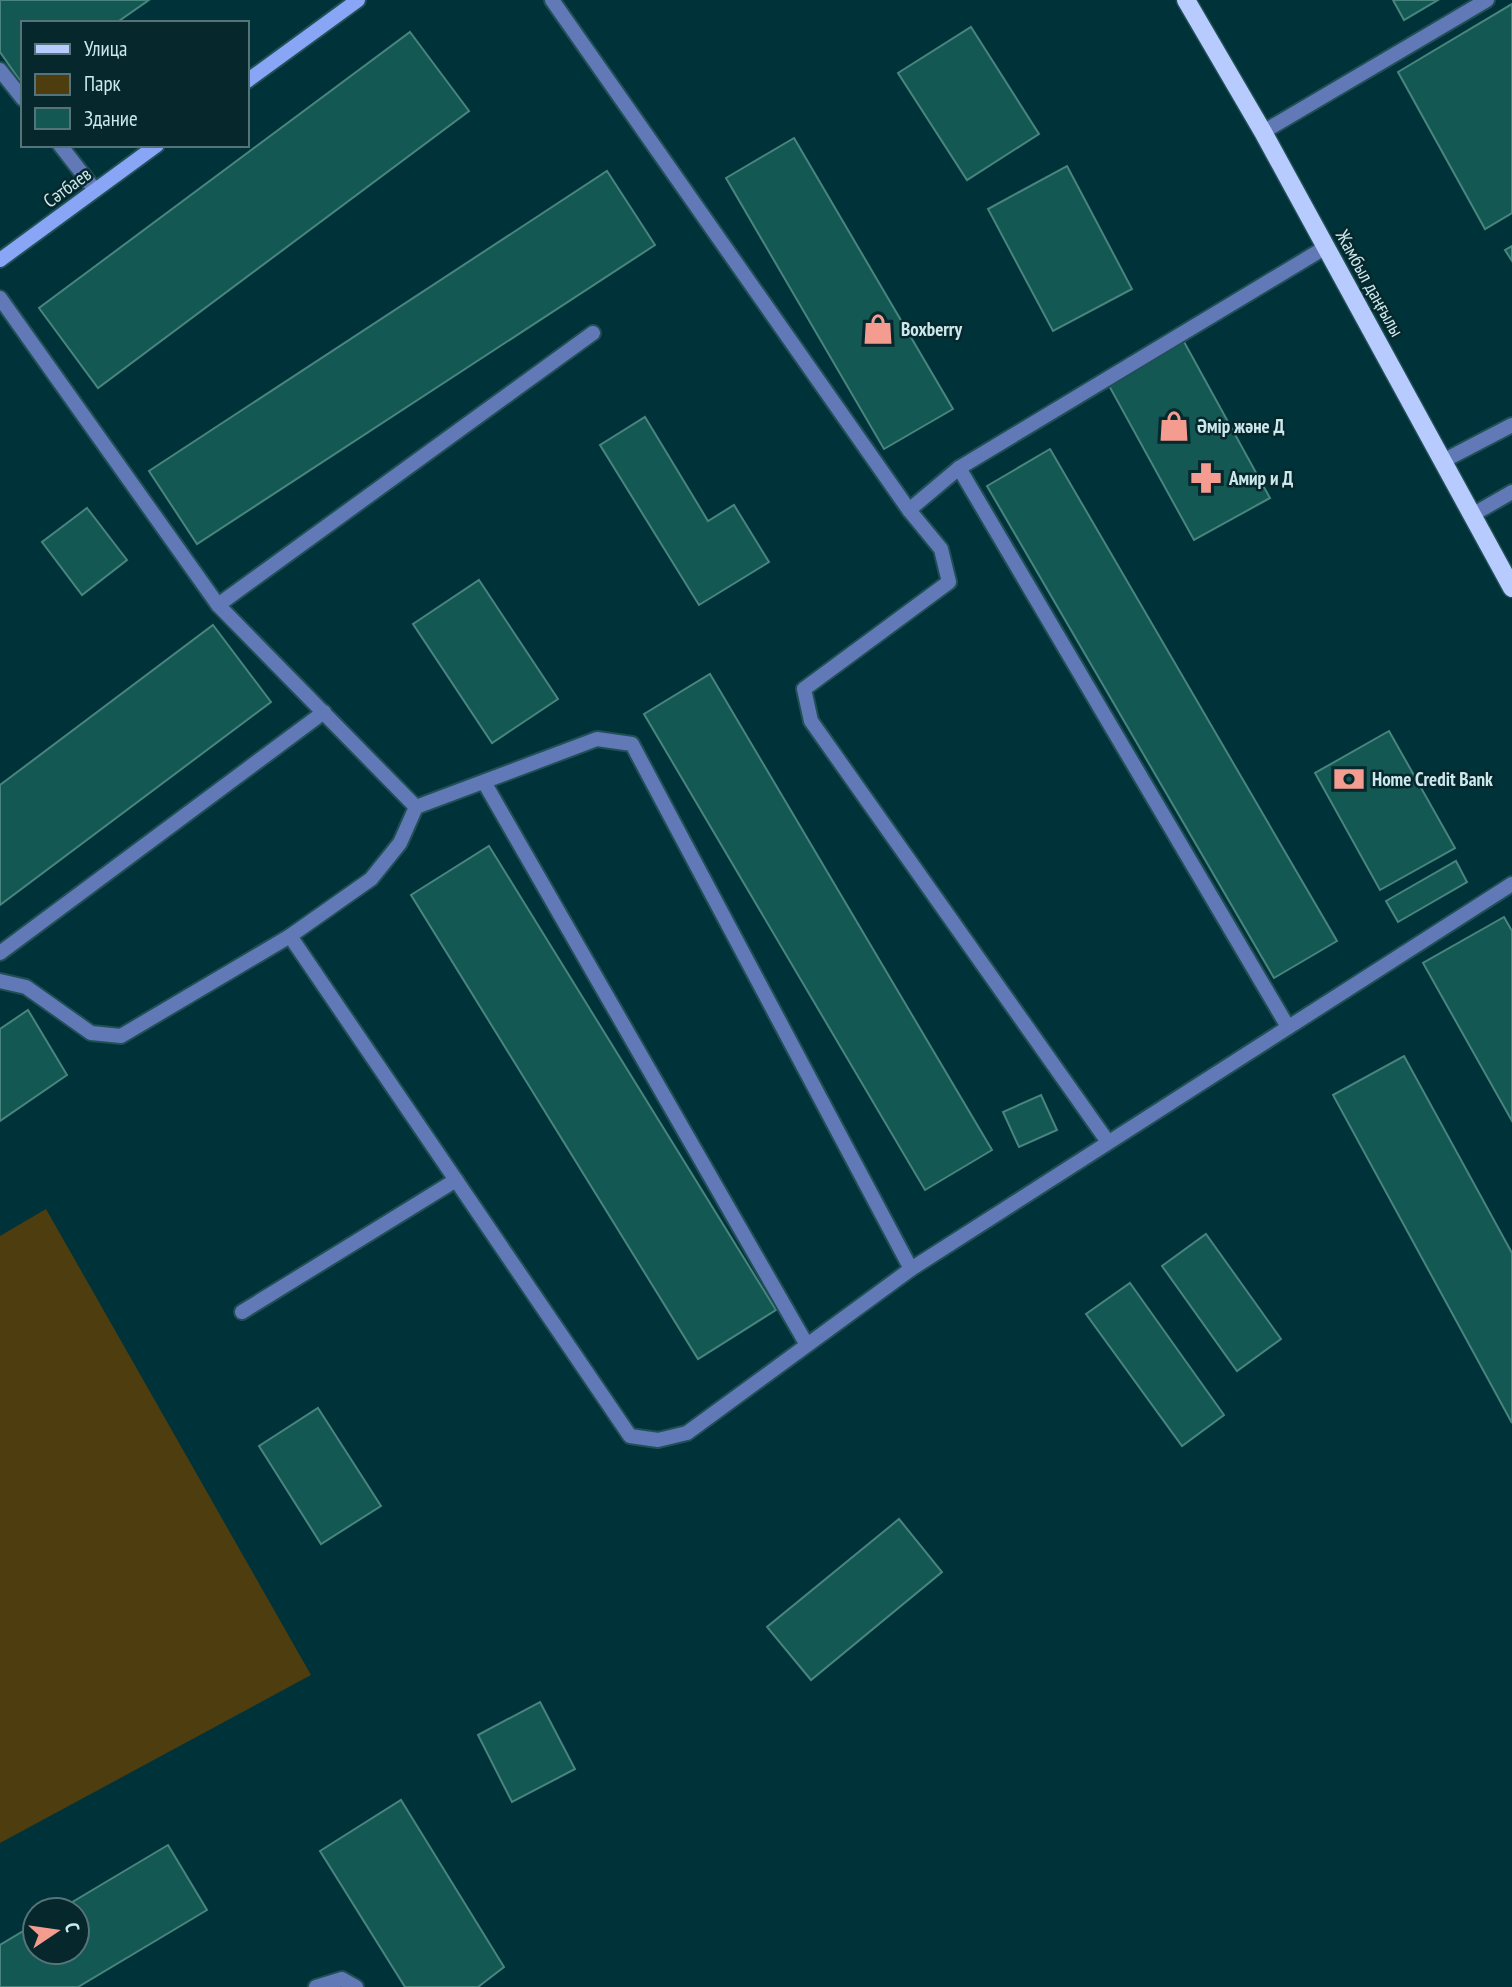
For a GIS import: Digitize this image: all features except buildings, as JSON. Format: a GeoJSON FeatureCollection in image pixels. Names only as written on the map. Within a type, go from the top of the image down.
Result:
{"type":"FeatureCollection","features":[{"type":"Feature","properties":{"kind":"main road","name":"Жамбыл даңғылы"},"geometry":{"type":"LineString","coordinates":[[1186,0],[1263,132],[1512,588]]}},
{"type":"Feature","properties":{"kind":"street"},"geometry":{"type":"LineString","coordinates":[[248,79],[358,0]]}},
{"type":"Feature","properties":{"kind":"street"},"geometry":{"type":"LineString","coordinates":[[552,0],[909,510],[941,549],[949,582],[804,689],[811,721],[1108,1142]]}},
{"type":"Feature","properties":{"kind":"street"},"geometry":{"type":"LineString","coordinates":[[1263,132],[1488,0]]}},
{"type":"Feature","properties":{"kind":"street"},"geometry":{"type":"LineString","coordinates":[[0,70],[21,96]]}},
{"type":"Feature","properties":{"kind":"street"},"geometry":{"type":"LineString","coordinates":[[62,147],[95,190]]}},
{"type":"Feature","properties":{"kind":"street","name":"Сәтбаев"},"geometry":{"type":"LineString","coordinates":[[0,260],[155,147]]}},
{"type":"Feature","properties":{"kind":"street"},"geometry":{"type":"LineString","coordinates":[[909,510],[958,468],[1326,247]]}},
{"type":"Feature","properties":{"kind":"street"},"geometry":{"type":"LineString","coordinates":[[0,298],[218,605],[416,807]]}},
{"type":"Feature","properties":{"kind":"street"},"geometry":{"type":"LineString","coordinates":[[218,605],[593,333]]}},
{"type":"Feature","properties":{"kind":"street"},"geometry":{"type":"LineString","coordinates":[[1443,461],[1512,425]]}},
{"type":"Feature","properties":{"kind":"street"},"geometry":{"type":"LineString","coordinates":[[958,468],[1289,1027]]}},
{"type":"Feature","properties":{"kind":"street"},"geometry":{"type":"LineString","coordinates":[[1472,515],[1512,492]]}},
{"type":"Feature","properties":{"kind":"street"},"geometry":{"type":"LineString","coordinates":[[0,953],[324,712]]}},
{"type":"Feature","properties":{"kind":"street"},"geometry":{"type":"LineString","coordinates":[[0,981],[26,987],[91,1033],[121,1036],[290,936],[371,879],[400,843],[416,807],[597,739],[632,744],[911,1269]]}},
{"type":"Feature","properties":{"kind":"street"},"geometry":{"type":"LineString","coordinates":[[484,782],[807,1345]]}},
{"type":"Feature","properties":{"kind":"street"},"geometry":{"type":"LineString","coordinates":[[290,936],[630,1436],[658,1440],[687,1433],[911,1269],[1512,884]]}},
{"type":"Feature","properties":{"kind":"street"},"geometry":{"type":"LineString","coordinates":[[242,1312],[456,1180]]}},
{"type":"Feature","properties":{"kind":"street"},"geometry":{"type":"LineString","coordinates":[[316,1987],[342,1979],[356,1987]]}},
{"type":"Feature","properties":{"kind":"green space"},"geometry":{"type":"Polygon","coordinates":[[[46,1209],[311,1675],[0,1843],[0,1236],[46,1209]]]}},
{"type":"Feature","properties":{"kind":"place","name":"Boxberry"},"geometry":{"type":"Point","coordinates":[878,329]}},
{"type":"Feature","properties":{"kind":"place","name":"Әмір және Д"},"geometry":{"type":"Point","coordinates":[1174,426]}},
{"type":"Feature","properties":{"kind":"place","name":"Амир и Д"},"geometry":{"type":"Point","coordinates":[1206,478]}},
{"type":"Feature","properties":{"kind":"place","name":"Home Credit Bank"},"geometry":{"type":"Point","coordinates":[1349,779]}}]}
